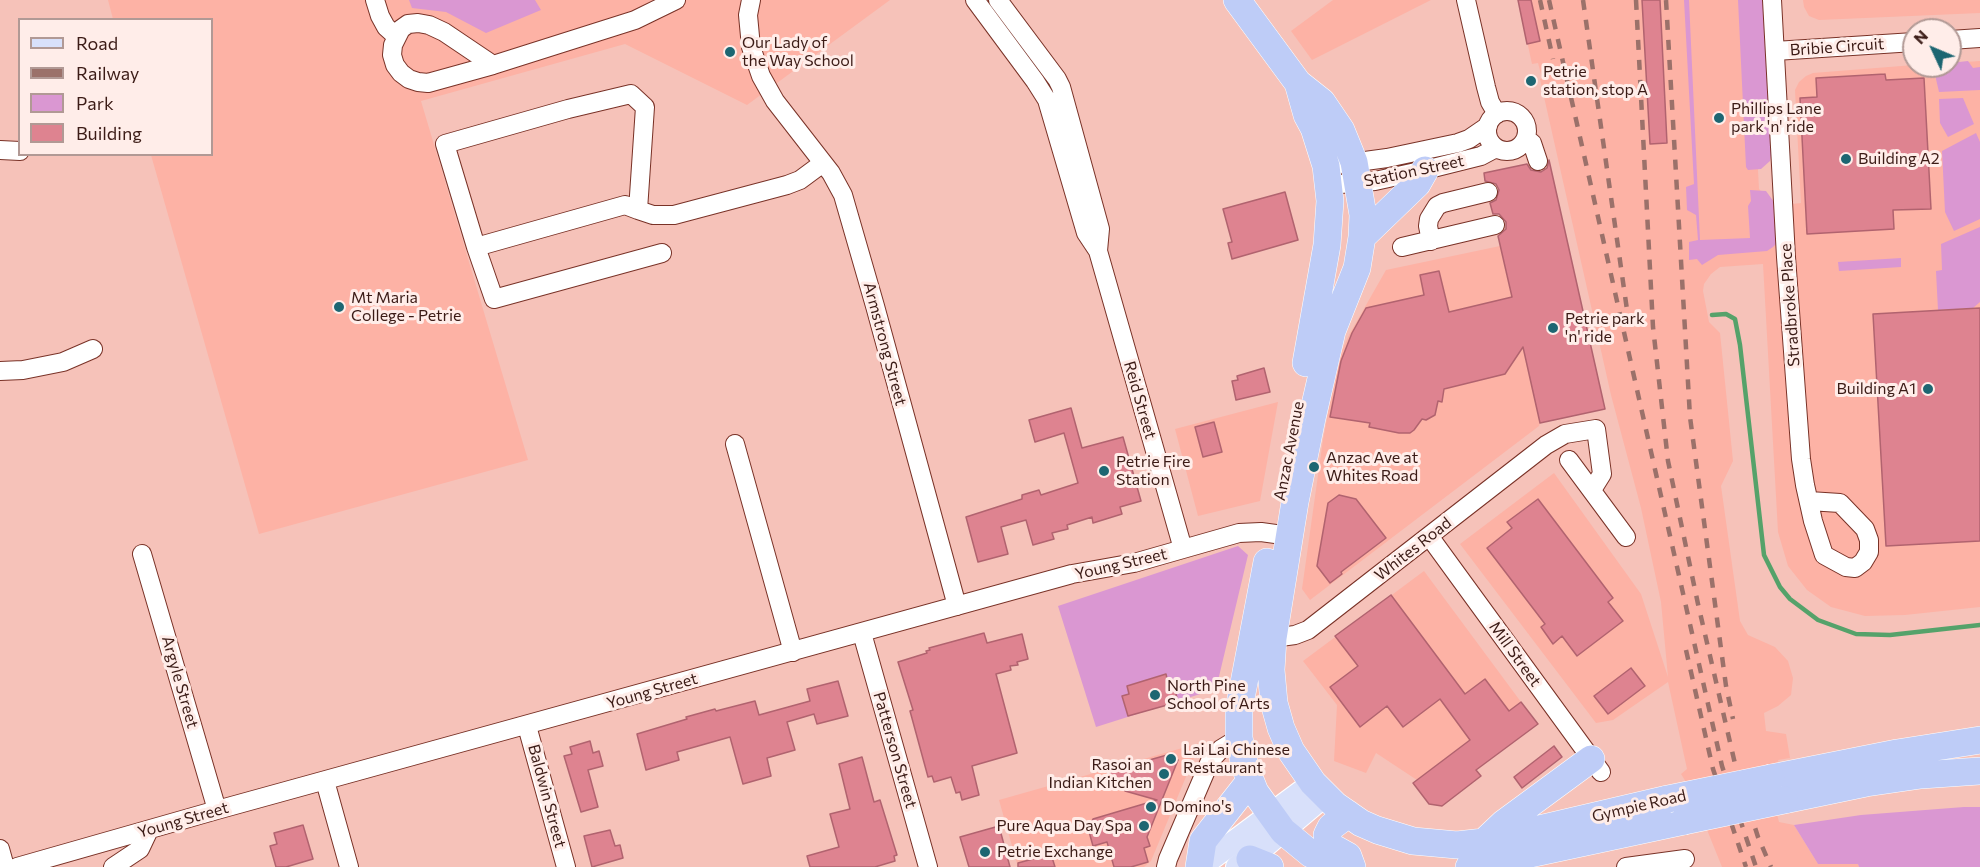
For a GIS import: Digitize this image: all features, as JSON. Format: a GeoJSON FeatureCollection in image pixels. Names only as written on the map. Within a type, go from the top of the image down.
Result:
{"type":"FeatureCollection","features":[{"type":"Feature","properties":{"kind":"highway","name":"Anzac Avenue"},"geometry":{"type":"LineString","coordinates":[[1237,0],[1298,83],[1322,102],[1341,130],[1357,172],[1363,215],[1357,268],[1332,331],[1325,356],[1240,700],[1239,738],[1250,781],[1277,823]]}},
{"type":"Feature","properties":{"kind":"highway","name":"Anzac Avenue"},"geometry":{"type":"LineString","coordinates":[[1298,83],[1328,176],[1330,215],[1282,535],[1271,670],[1278,719],[1291,751],[1319,789]]}},
{"type":"Feature","properties":{"kind":"highway"},"geometry":{"type":"LineString","coordinates":[[1362,237],[1417,184],[1425,170]]}},
{"type":"Feature","properties":{"kind":"highway","name":"Gympie Road"},"geometry":{"type":"LineString","coordinates":[[1469,867],[1684,821],[1777,789],[1897,753],[1980,740]]}},
{"type":"Feature","properties":{"kind":"highway"},"geometry":{"type":"LineString","coordinates":[[1484,842],[1504,823],[1596,765]]}},
{"type":"Feature","properties":{"kind":"highway","name":"Gympie Road"},"geometry":{"type":"LineString","coordinates":[[1319,789],[1348,814],[1377,830],[1413,841],[1457,845],[1484,842],[1668,799],[1866,783],[1921,774],[1980,771]]}},
{"type":"Feature","properties":{"kind":"highway"},"geometry":{"type":"LineString","coordinates":[[1199,867],[1203,841],[1250,781]]}},
{"type":"Feature","properties":{"kind":"highway"},"geometry":{"type":"LineString","coordinates":[[1348,814],[1331,827],[1327,835],[1330,846],[1348,856],[1352,867]]}},
{"type":"Feature","properties":{"kind":"highway"},"geometry":{"type":"LineString","coordinates":[[1277,823],[1311,854],[1337,867]]}},
{"type":"Feature","properties":{"kind":"main road"},"geometry":{"type":"LineString","coordinates":[[1199,867],[1277,823],[1319,789]]}},
{"type":"Feature","properties":{"kind":"main road"},"geometry":{"type":"LineString","coordinates":[[1252,864],[1277,823]]}},
{"type":"Feature","properties":{"kind":"street"},"geometry":{"type":"LineString","coordinates":[[375,0],[386,27],[396,36]]}},
{"type":"Feature","properties":{"kind":"street"},"geometry":{"type":"LineString","coordinates":[[493,65],[444,32],[429,25],[408,24],[401,29],[393,45],[392,55],[401,73],[418,82],[438,81],[493,65],[635,20],[676,0]]}},
{"type":"Feature","properties":{"kind":"street","name":"Reid Street"},"geometry":{"type":"LineString","coordinates":[[975,0],[1042,91],[1049,109],[1086,233],[1098,251],[1183,549]]}},
{"type":"Feature","properties":{"kind":"street","name":"Reid Street"},"geometry":{"type":"LineString","coordinates":[[998,0],[1061,87],[1100,229],[1098,251]]}},
{"type":"Feature","properties":{"kind":"street"},"geometry":{"type":"LineString","coordinates":[[1466,0],[1490,102],[1492,120],[1488,138],[1498,149],[1503,169]]}},
{"type":"Feature","properties":{"kind":"street","name":"Bribie Circuit"},"geometry":{"type":"LineString","coordinates":[[1772,0],[1775,51],[1902,43]]}},
{"type":"Feature","properties":{"kind":"street","name":"Armstrong Street"},"geometry":{"type":"LineString","coordinates":[[747,5],[751,47],[761,76],[775,101],[823,163],[843,195],[957,606]]}},
{"type":"Feature","properties":{"kind":"street"},"geometry":{"type":"LineString","coordinates":[[1962,39],[1980,38]]}},
{"type":"Feature","properties":{"kind":"street","name":"Stradbroke Place"},"geometry":{"type":"LineString","coordinates":[[1775,51],[1786,257],[1801,459],[1809,501],[1824,555],[1846,567],[1855,568],[1863,562],[1869,552],[1869,540],[1865,529],[1840,503],[1809,501]]}},
{"type":"Feature","properties":{"kind":"street"},"geometry":{"type":"LineString","coordinates":[[638,210],[645,107],[631,94],[568,109],[445,144],[494,299],[662,253]]}},
{"type":"Feature","properties":{"kind":"street"},"geometry":{"type":"LineString","coordinates":[[1492,120],[1509,111],[1521,116],[1527,126],[1526,139],[1518,148],[1512,151],[1498,149]]}},
{"type":"Feature","properties":{"kind":"street","name":"Station Street"},"geometry":{"type":"LineString","coordinates":[[1328,176],[1357,172],[1387,158],[1469,139],[1492,120]]}},
{"type":"Feature","properties":{"kind":"street"},"geometry":{"type":"LineString","coordinates":[[1526,139],[1532,143],[1538,161]]}},
{"type":"Feature","properties":{"kind":"street","name":"Station Street"},"geometry":{"type":"LineString","coordinates":[[1357,172],[1382,180],[1480,156],[1498,149]]}},
{"type":"Feature","properties":{"kind":"street"},"geometry":{"type":"LineString","coordinates":[[0,150],[18,151]]}},
{"type":"Feature","properties":{"kind":"street"},"geometry":{"type":"LineString","coordinates":[[476,247],[625,205],[653,215],[674,215],[788,185],[800,180],[823,163]]}},
{"type":"Feature","properties":{"kind":"street"},"geometry":{"type":"LineString","coordinates":[[1436,239],[1440,217],[1446,211],[1489,196]]}},
{"type":"Feature","properties":{"kind":"street"},"geometry":{"type":"LineString","coordinates":[[1402,248],[1495,225]]}},
{"type":"Feature","properties":{"kind":"street"},"geometry":{"type":"LineString","coordinates":[[0,371],[23,370],[63,362],[93,350]]}},
{"type":"Feature","properties":{"kind":"street","name":"Whites Road"},"geometry":{"type":"LineString","coordinates":[[1274,638],[1295,635],[1308,630],[1546,445],[1563,426],[1595,420],[1602,474],[1592,490]]}},
{"type":"Feature","properties":{"kind":"street"},"geometry":{"type":"LineString","coordinates":[[735,444],[793,652]]}},
{"type":"Feature","properties":{"kind":"street"},"geometry":{"type":"LineString","coordinates":[[1569,460],[1626,537]]}},
{"type":"Feature","properties":{"kind":"street","name":"Young Street"},"geometry":{"type":"LineString","coordinates":[[17,867],[1072,574],[1134,563],[1239,533],[1261,532],[1282,535]]}},
{"type":"Feature","properties":{"kind":"street","name":"Mill Street"},"geometry":{"type":"LineString","coordinates":[[1429,536],[1596,765]]}},
{"type":"Feature","properties":{"kind":"street","name":"Argyle Street"},"geometry":{"type":"LineString","coordinates":[[142,554],[217,810]]}},
{"type":"Feature","properties":{"kind":"street","name":"Patterson Street"},"geometry":{"type":"LineString","coordinates":[[862,633],[928,867]]}},
{"type":"Feature","properties":{"kind":"street","name":"Baldwin Street"},"geometry":{"type":"LineString","coordinates":[[527,726],[566,867]]}},
{"type":"Feature","properties":{"kind":"street"},"geometry":{"type":"LineString","coordinates":[[1166,867],[1210,761],[1221,749],[1239,738]]}},
{"type":"Feature","properties":{"kind":"street"},"geometry":{"type":"LineString","coordinates":[[325,781],[349,867]]}},
{"type":"Feature","properties":{"kind":"street"},"geometry":{"type":"LineString","coordinates":[[113,867],[140,849],[149,830]]}},
{"type":"Feature","properties":{"kind":"street"},"geometry":{"type":"LineString","coordinates":[[0,849],[5,867]]}},
{"type":"Feature","properties":{"kind":"street"},"geometry":{"type":"LineString","coordinates":[[1626,867],[1685,859]]}},
{"type":"Feature","properties":{"kind":"shaded area","name":"Mt Maria College - Petrie"},"geometry":{"type":"Polygon","coordinates":[[[108,0],[890,0],[747,105],[625,44],[421,101],[528,460],[259,534],[151,156],[213,156],[213,18],[113,18],[108,0]]]}},
{"type":"Feature","properties":{"kind":"shaded area"},"geometry":{"type":"Polygon","coordinates":[[[1333,0],[1431,0],[1312,60],[1291,31],[1333,0]]]}},
{"type":"Feature","properties":{"kind":"shaded area"},"geometry":{"type":"Polygon","coordinates":[[[1518,0],[1763,0],[1749,2],[1759,189],[1775,206],[1801,203],[1795,90],[1806,76],[1813,73],[1902,66],[1902,78],[1962,78],[1962,62],[1980,61],[1980,607],[1905,615],[1865,616],[1831,607],[1807,590],[1788,566],[1778,532],[1763,264],[1720,267],[1704,284],[1703,291],[1709,322],[1720,333],[1733,461],[1721,486],[1740,621],[1748,635],[1775,647],[1788,661],[1793,678],[1791,695],[1778,706],[1764,713],[1766,731],[1786,734],[1790,758],[1778,760],[1779,764],[1765,767],[1779,822],[1794,825],[1818,864],[1858,864],[1859,867],[1722,867],[1691,790],[1681,774],[1687,769],[1668,682],[1613,720],[1596,723],[1460,544],[1554,473],[1641,594],[1668,677],[1661,602],[1641,508],[1611,395],[1540,79],[1542,78],[1538,63],[1532,64],[1518,0]]]}},
{"type":"Feature","properties":{"kind":"shaded area"},"geometry":{"type":"Polygon","coordinates":[[[1803,0],[1980,0],[1980,13],[1819,20],[1809,16],[1803,0]]]}},
{"type":"Feature","properties":{"kind":"shaded area"},"geometry":{"type":"Polygon","coordinates":[[[1500,246],[1539,426],[1310,600],[1302,589],[1323,440],[1338,359],[1349,335],[1386,270],[1500,246]]]}},
{"type":"Feature","properties":{"kind":"shaded area"},"geometry":{"type":"Polygon","coordinates":[[[1278,402],[1260,501],[1198,516],[1175,429],[1278,402]]]}},
{"type":"Feature","properties":{"kind":"shaded area"},"geometry":{"type":"Polygon","coordinates":[[[1424,571],[1521,702],[1417,780],[1376,753],[1366,773],[1334,761],[1337,705],[1303,661],[1424,571]]]}},
{"type":"Feature","properties":{"kind":"shaded area"},"geometry":{"type":"Polygon","coordinates":[[[1200,743],[1151,861],[1144,867],[1018,867],[999,800],[1200,743]]]}},
{"type":"Feature","properties":{"kind":"green space"},"geometry":{"type":"Polygon","coordinates":[[[409,0],[535,0],[541,10],[486,33],[446,12],[412,8],[409,0]]]}},
{"type":"Feature","properties":{"kind":"green space"},"geometry":{"type":"Polygon","coordinates":[[[1684,0],[1689,0],[1700,240],[1750,238],[1748,206],[1751,201],[1750,190],[1766,191],[1774,202],[1777,243],[1767,251],[1718,255],[1702,265],[1697,259],[1689,260],[1689,242],[1698,240],[1696,215],[1687,210],[1686,187],[1694,184],[1684,0]]]}},
{"type":"Feature","properties":{"kind":"green space"},"geometry":{"type":"Polygon","coordinates":[[[1738,0],[1763,0],[1772,150],[1770,161],[1761,169],[1748,170],[1746,167],[1738,0]]]}},
{"type":"Feature","properties":{"kind":"green space"},"geometry":{"type":"Polygon","coordinates":[[[1968,61],[1973,68],[1980,67],[1980,90],[1939,92],[1936,78],[1962,78],[1962,62],[1968,61]]]}},
{"type":"Feature","properties":{"kind":"green space"},"geometry":{"type":"Polygon","coordinates":[[[1963,98],[1974,124],[1948,137],[1940,123],[1939,99],[1963,98]]]}},
{"type":"Feature","properties":{"kind":"green space"},"geometry":{"type":"Polygon","coordinates":[[[1976,133],[1980,142],[1980,219],[1954,231],[1945,212],[1942,151],[1976,133]]]}},
{"type":"Feature","properties":{"kind":"green space"},"geometry":{"type":"Polygon","coordinates":[[[1980,227],[1980,302],[1973,308],[1938,310],[1936,271],[1942,270],[1941,244],[1980,227]]]}},
{"type":"Feature","properties":{"kind":"green space"},"geometry":{"type":"Polygon","coordinates":[[[1901,258],[1901,267],[1839,271],[1838,262],[1901,258]]]}},
{"type":"Feature","properties":{"kind":"green space"},"geometry":{"type":"Polygon","coordinates":[[[1238,546],[1248,555],[1216,689],[1096,727],[1058,606],[1238,546]]]}},
{"type":"Feature","properties":{"kind":"green space"},"geometry":{"type":"Polygon","coordinates":[[[1980,807],[1980,867],[1859,867],[1858,864],[1818,864],[1794,825],[1861,815],[1980,807]]]}},
{"type":"Feature","properties":{"kind":"building"},"geometry":{"type":"Polygon","coordinates":[[[1518,0],[1531,0],[1540,41],[1527,44],[1518,0]]]}},
{"type":"Feature","properties":{"kind":"building"},"geometry":{"type":"Polygon","coordinates":[[[1642,0],[1660,0],[1667,143],[1650,144],[1642,0]]]}},
{"type":"Feature","properties":{"kind":"building","name":"Building A2"},"geometry":{"type":"Polygon","coordinates":[[[1885,74],[1886,80],[1924,78],[1931,209],[1893,210],[1894,229],[1807,234],[1800,98],[1817,97],[1816,78],[1885,74]]]}},
{"type":"Feature","properties":{"kind":"building"},"geometry":{"type":"Polygon","coordinates":[[[1549,160],[1605,409],[1540,423],[1523,347],[1505,374],[1444,389],[1442,402],[1438,401],[1435,415],[1426,420],[1422,419],[1410,433],[1369,427],[1370,423],[1330,417],[1341,361],[1352,333],[1366,308],[1424,295],[1420,275],[1439,271],[1449,312],[1512,297],[1498,236],[1506,229],[1506,222],[1499,214],[1493,214],[1490,203],[1496,200],[1499,190],[1496,184],[1485,181],[1484,173],[1527,164],[1531,170],[1541,172],[1547,168],[1549,160]]]}},
{"type":"Feature","properties":{"kind":"building"},"geometry":{"type":"Polygon","coordinates":[[[1285,192],[1298,240],[1232,259],[1228,243],[1232,242],[1223,209],[1285,192]]]}},
{"type":"Feature","properties":{"kind":"building","name":"Building A1"},"geometry":{"type":"Polygon","coordinates":[[[1980,308],[1980,541],[1886,546],[1873,314],[1980,308]]]}},
{"type":"Feature","properties":{"kind":"building"},"geometry":{"type":"Polygon","coordinates":[[[1264,368],[1270,392],[1236,400],[1232,381],[1238,380],[1237,376],[1264,368]]]}},
{"type":"Feature","properties":{"kind":"building"},"geometry":{"type":"Polygon","coordinates":[[[1071,408],[1082,448],[1123,437],[1141,501],[1120,507],[1122,514],[1093,523],[1092,517],[1067,525],[1068,529],[1052,533],[1054,539],[1033,545],[1026,520],[1001,527],[1008,554],[978,562],[966,517],[1022,499],[1022,495],[1039,490],[1041,495],[1078,483],[1064,433],[1035,442],[1029,420],[1071,408]]]}},
{"type":"Feature","properties":{"kind":"building"},"geometry":{"type":"Polygon","coordinates":[[[1214,422],[1222,452],[1203,457],[1195,427],[1214,422]]]}},
{"type":"Feature","properties":{"kind":"building"},"geometry":{"type":"Polygon","coordinates":[[[1339,495],[1356,499],[1386,538],[1330,583],[1317,566],[1328,503],[1339,495]]]}},
{"type":"Feature","properties":{"kind":"building"},"geometry":{"type":"Polygon","coordinates":[[[1538,499],[1613,598],[1608,602],[1623,621],[1577,656],[1562,636],[1553,644],[1541,627],[1545,624],[1487,548],[1512,528],[1507,522],[1538,499]]]}},
{"type":"Feature","properties":{"kind":"building"},"geometry":{"type":"Polygon","coordinates":[[[1391,595],[1465,694],[1485,679],[1509,711],[1521,702],[1538,724],[1476,770],[1481,776],[1442,806],[1429,804],[1413,783],[1470,740],[1440,699],[1403,727],[1387,706],[1360,727],[1330,687],[1358,666],[1335,636],[1391,595]]]}},
{"type":"Feature","properties":{"kind":"building"},"geometry":{"type":"Polygon","coordinates":[[[984,633],[987,643],[1022,634],[1028,659],[1017,662],[1018,665],[1010,666],[1011,670],[996,674],[1017,753],[972,766],[979,795],[962,800],[960,792],[956,793],[951,777],[934,782],[932,776],[928,777],[910,711],[913,710],[898,662],[927,653],[929,648],[984,633]]]}},
{"type":"Feature","properties":{"kind":"building"},"geometry":{"type":"Polygon","coordinates":[[[1631,668],[1645,686],[1608,714],[1594,696],[1631,668]]]}},
{"type":"Feature","properties":{"kind":"building","name":"North Pine School of Arts"},"geometry":{"type":"Polygon","coordinates":[[[1166,674],[1168,683],[1173,682],[1178,702],[1128,716],[1122,696],[1129,694],[1127,686],[1166,674]]]}},
{"type":"Feature","properties":{"kind":"building"},"geometry":{"type":"Polygon","coordinates":[[[838,681],[848,716],[817,724],[814,714],[787,722],[795,750],[767,758],[771,776],[743,784],[730,737],[677,752],[679,760],[646,770],[637,734],[687,719],[686,717],[755,701],[759,715],[810,701],[807,689],[838,681]]]}},
{"type":"Feature","properties":{"kind":"building"},"geometry":{"type":"Polygon","coordinates":[[[590,741],[593,753],[599,751],[603,766],[588,770],[598,807],[581,812],[564,756],[572,754],[570,747],[590,741]]]}},
{"type":"Feature","properties":{"kind":"building"},"geometry":{"type":"Polygon","coordinates":[[[1554,746],[1562,757],[1522,788],[1514,777],[1554,746]]]}},
{"type":"Feature","properties":{"kind":"building"},"geometry":{"type":"Polygon","coordinates":[[[1167,755],[1178,760],[1147,837],[1150,846],[1144,848],[1148,862],[1131,867],[1114,867],[1107,842],[1093,846],[1088,828],[1093,819],[1157,800],[1125,791],[1123,784],[1107,772],[1167,755]]]}},
{"type":"Feature","properties":{"kind":"building"},"geometry":{"type":"Polygon","coordinates":[[[862,757],[874,802],[880,800],[897,855],[894,856],[895,861],[875,867],[810,867],[807,856],[839,847],[830,814],[850,809],[839,764],[862,757]]]}},
{"type":"Feature","properties":{"kind":"building"},"geometry":{"type":"Polygon","coordinates":[[[303,825],[313,859],[286,867],[276,867],[270,846],[277,844],[274,833],[303,825]]]}},
{"type":"Feature","properties":{"kind":"building","name":"Petrie Exchange"},"geometry":{"type":"Polygon","coordinates":[[[999,826],[1010,867],[969,867],[960,837],[999,826]]]}},
{"type":"Feature","properties":{"kind":"building"},"geometry":{"type":"Polygon","coordinates":[[[610,830],[615,846],[620,845],[623,858],[592,867],[584,836],[610,830]]]}},
{"type":"Feature","properties":{"kind":"building"},"geometry":{"type":"Polygon","coordinates":[[[1051,854],[1055,867],[1018,867],[1018,863],[1051,854]]]}},
{"type":"Feature","properties":{"kind":"waterway"},"geometry":{"type":"LineString","coordinates":[[1712,315],[1726,314],[1735,319],[1764,555],[1780,587],[1790,599],[1818,620],[1856,634],[1890,635],[1980,625]]}},
{"type":"Feature","properties":{"kind":"railway"},"geometry":{"type":"LineString","coordinates":[[1540,0],[1553,59]]}},
{"type":"Feature","properties":{"kind":"railway"},"geometry":{"type":"LineString","coordinates":[[1549,0],[1722,766],[1756,867]]}},
{"type":"Feature","properties":{"kind":"railway"},"geometry":{"type":"LineString","coordinates":[[1583,0],[1628,317]]}},
{"type":"Feature","properties":{"kind":"railway"},"geometry":{"type":"LineString","coordinates":[[1636,0],[1653,327],[1668,461],[1736,768],[1758,837],[1771,867]]}},
{"type":"Feature","properties":{"kind":"railway"},"geometry":{"type":"LineString","coordinates":[[1666,0],[1690,417],[1726,686],[1733,719]]}},
{"type":"Feature","properties":{"kind":"railway"},"geometry":{"type":"LineString","coordinates":[[1686,650],[1713,769],[1746,867]]}},
{"type":"Feature","properties":{"kind":"place","name":"Our Lady of the Way School"},"geometry":{"type":"Point","coordinates":[730,52]}},
{"type":"Feature","properties":{"kind":"place","name":"Petrie station, stop A"},"geometry":{"type":"Point","coordinates":[1531,81]}},
{"type":"Feature","properties":{"kind":"place","name":"Phillips Lane park 'n' ride"},"geometry":{"type":"Point","coordinates":[1719,118]}},
{"type":"Feature","properties":{"kind":"place","name":"Building A2"},"geometry":{"type":"Point","coordinates":[1846,159]}},
{"type":"Feature","properties":{"kind":"place","name":"Mt Maria College - Petrie"},"geometry":{"type":"Point","coordinates":[339,307]}},
{"type":"Feature","properties":{"kind":"place","name":"Petrie park 'n' ride"},"geometry":{"type":"Point","coordinates":[1553,328]}},
{"type":"Feature","properties":{"kind":"place","name":"Building A1"},"geometry":{"type":"Point","coordinates":[1928,389]}},
{"type":"Feature","properties":{"kind":"place","name":"Anzac Ave at Whites Road"},"geometry":{"type":"Point","coordinates":[1314,467]}},
{"type":"Feature","properties":{"kind":"place","name":"Petrie Fire Station"},"geometry":{"type":"Point","coordinates":[1104,471]}},
{"type":"Feature","properties":{"kind":"place","name":"North Pine School of Arts"},"geometry":{"type":"Point","coordinates":[1155,695]}},
{"type":"Feature","properties":{"kind":"place","name":"Lai Lai Chinese Restaurant"},"geometry":{"type":"Point","coordinates":[1171,759]}},
{"type":"Feature","properties":{"kind":"place","name":"Rasoi an Indian Kitchen"},"geometry":{"type":"Point","coordinates":[1164,774]}},
{"type":"Feature","properties":{"kind":"place","name":"Domino's"},"geometry":{"type":"Point","coordinates":[1151,807]}},
{"type":"Feature","properties":{"kind":"place","name":"Pure Aqua Day Spa"},"geometry":{"type":"Point","coordinates":[1144,826]}},
{"type":"Feature","properties":{"kind":"place","name":"Petrie Exchange"},"geometry":{"type":"Point","coordinates":[985,852]}}]}
